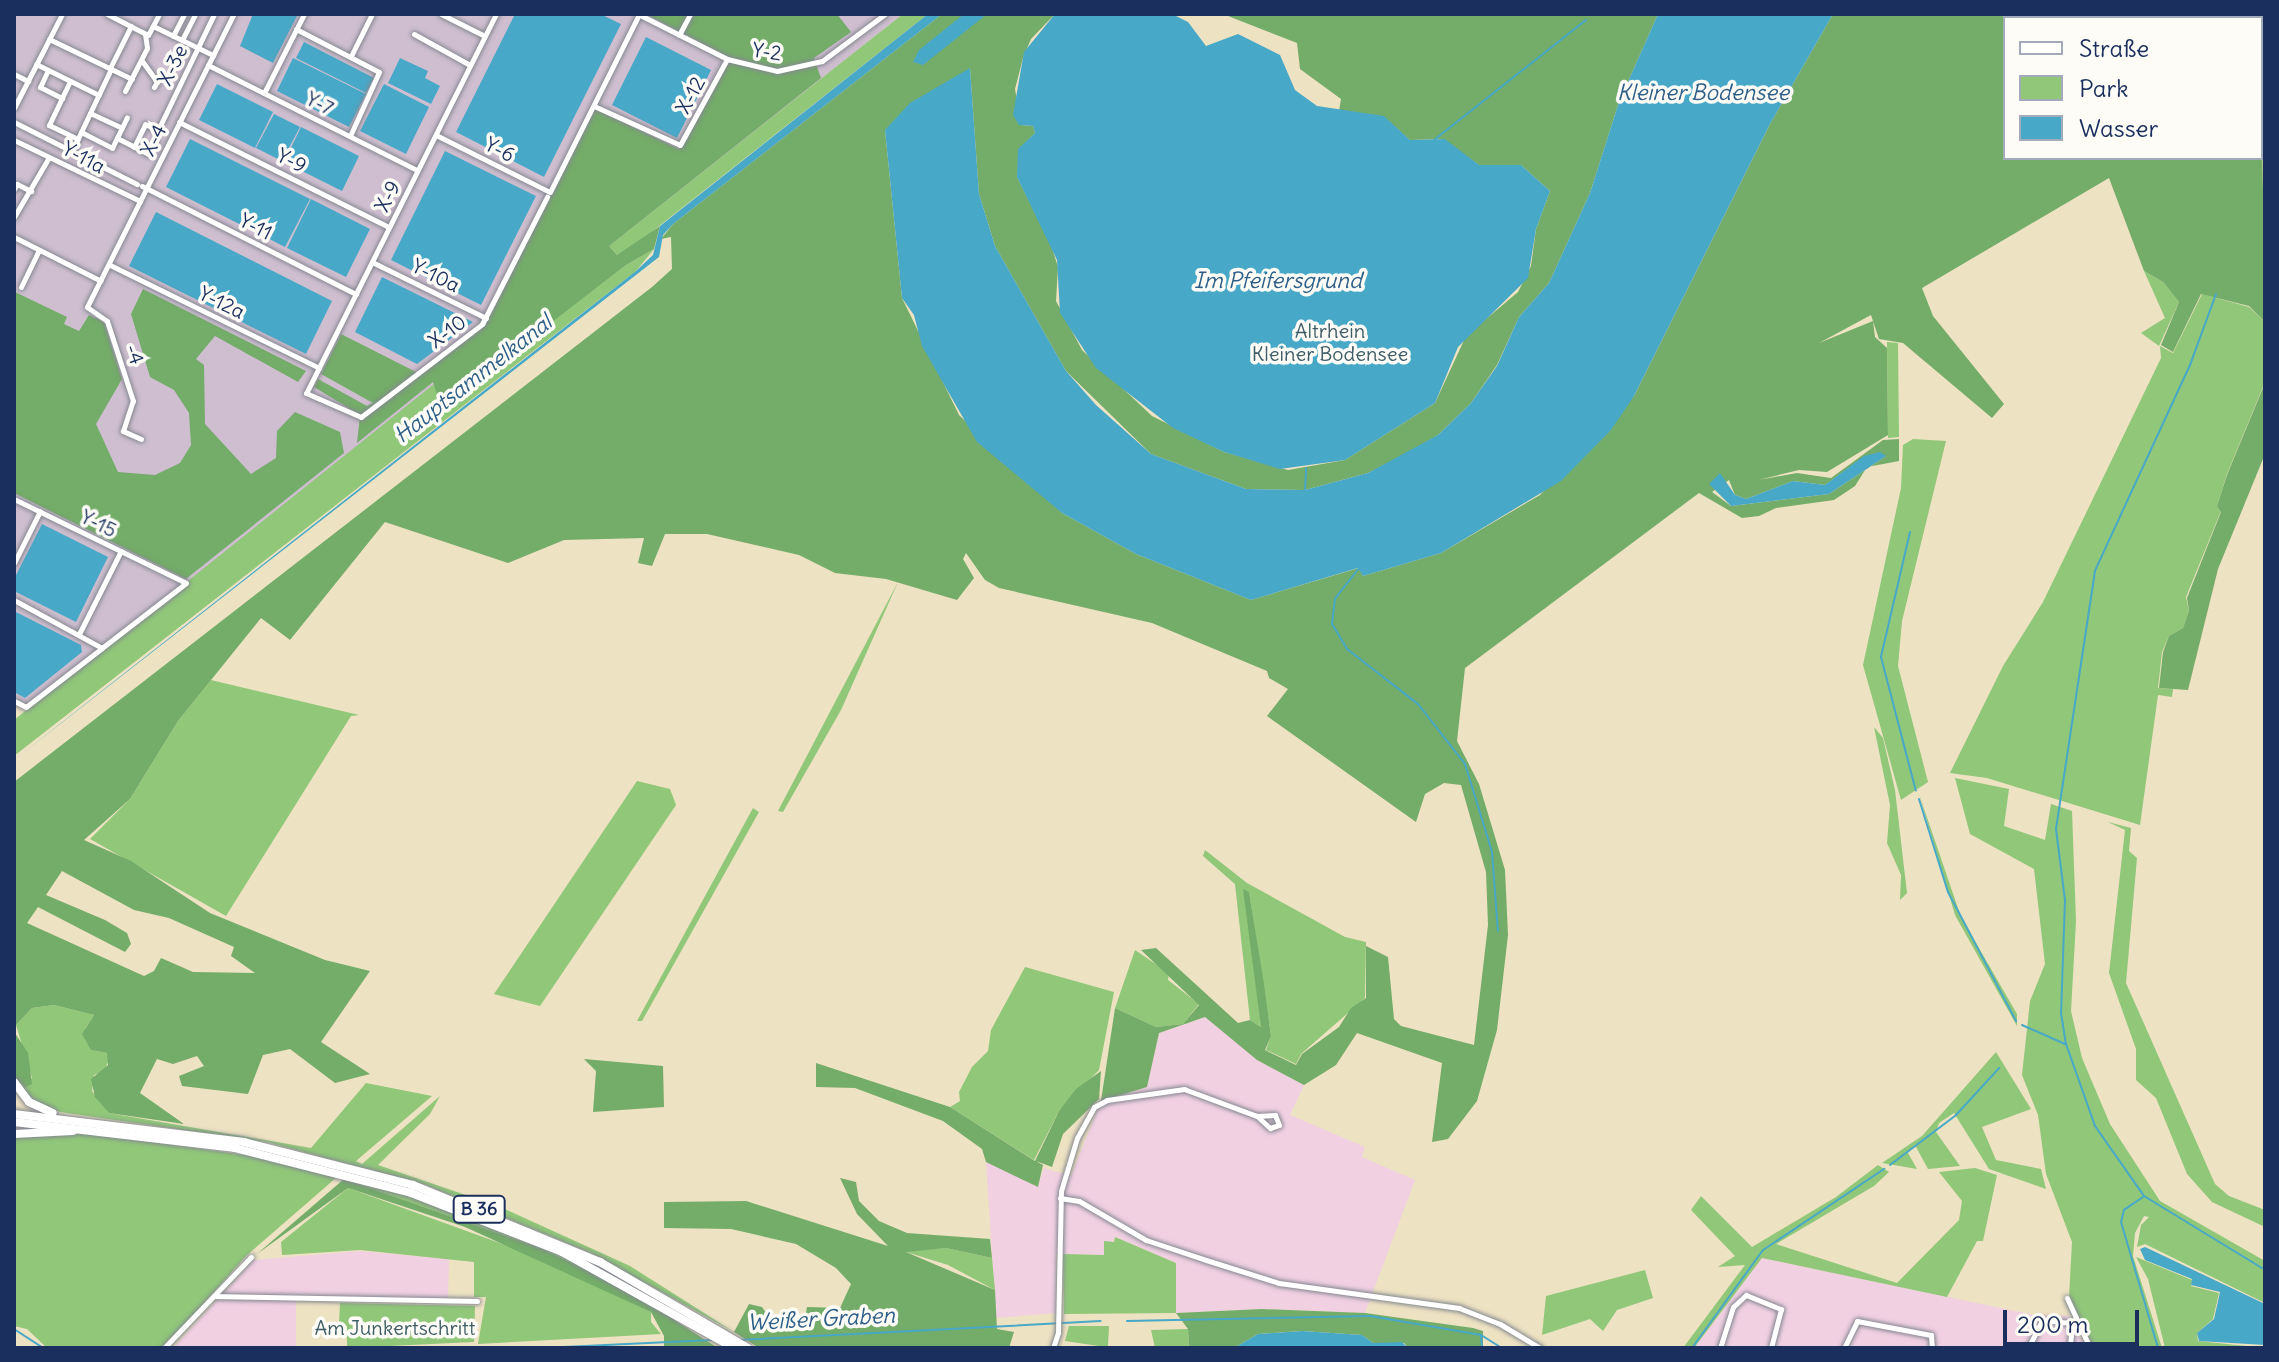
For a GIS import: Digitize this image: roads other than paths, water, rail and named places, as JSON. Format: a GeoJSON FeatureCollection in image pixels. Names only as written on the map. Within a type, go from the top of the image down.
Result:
{"type":"FeatureCollection","features":[{"type":"Feature","properties":{"kind":"highway","name":"B 36"},"geometry":{"type":"LineString","coordinates":[[14,1082],[29,1102],[68,1118]]}},
{"type":"Feature","properties":{"kind":"highway","name":"B 36"},"geometry":{"type":"LineString","coordinates":[[14,1114],[68,1118],[244,1142],[413,1185],[562,1244],[723,1338]]}},
{"type":"Feature","properties":{"kind":"highway","name":"B 36"},"geometry":{"type":"LineString","coordinates":[[14,1122],[100,1129],[274,1156],[411,1193],[571,1256],[723,1338],[748,1348]]}},
{"type":"Feature","properties":{"kind":"highway","name":"B 36"},"geometry":{"type":"LineString","coordinates":[[14,1134],[100,1129]]}},
{"type":"Feature","properties":{"kind":"street"},"geometry":{"type":"LineString","coordinates":[[14,108],[62,14]]}},
{"type":"Feature","properties":{"kind":"street"},"geometry":{"type":"LineString","coordinates":[[107,14],[146,34]]}},
{"type":"Feature","properties":{"kind":"street"},"geometry":{"type":"LineString","coordinates":[[125,91],[147,48],[146,34],[159,14]]}},
{"type":"Feature","properties":{"kind":"street"},"geometry":{"type":"LineString","coordinates":[[173,36],[184,14]]}},
{"type":"Feature","properties":{"kind":"street"},"geometry":{"type":"LineString","coordinates":[[182,40],[195,14]]}},
{"type":"Feature","properties":{"kind":"street","name":"X-3e"},"geometry":{"type":"LineString","coordinates":[[134,147],[145,124],[158,130],[214,14]]}},
{"type":"Feature","properties":{"kind":"street","name":"X-4"},"geometry":{"type":"LineString","coordinates":[[101,281],[140,201],[142,186],[179,122],[234,14]]}},
{"type":"Feature","properties":{"kind":"street"},"geometry":{"type":"LineString","coordinates":[[264,93],[304,14]]}},
{"type":"Feature","properties":{"kind":"street"},"geometry":{"type":"LineString","coordinates":[[351,56],[372,14]]}},
{"type":"Feature","properties":{"kind":"street"},"geometry":{"type":"LineString","coordinates":[[441,14],[485,36]]}},
{"type":"Feature","properties":{"kind":"street","name":"X-9"},"geometry":{"type":"LineString","coordinates":[[306,393],[496,14]]}},
{"type":"Feature","properties":{"kind":"street","name":"Y-2"},"geometry":{"type":"LineString","coordinates":[[638,14],[727,59],[751,67],[799,70],[835,53],[885,14]]}},
{"type":"Feature","properties":{"kind":"street","name":"X-10"},"geometry":{"type":"LineString","coordinates":[[306,393],[354,418],[486,318],[638,14]]}},
{"type":"Feature","properties":{"kind":"street"},"geometry":{"type":"LineString","coordinates":[[679,35],[690,14]]}},
{"type":"Feature","properties":{"kind":"street"},"geometry":{"type":"LineString","coordinates":[[72,151],[131,26]]}},
{"type":"Feature","properties":{"kind":"street"},"geometry":{"type":"LineString","coordinates":[[153,26],[213,55]]}},
{"type":"Feature","properties":{"kind":"street"},"geometry":{"type":"LineString","coordinates":[[296,29],[351,56],[380,75],[350,136]]}},
{"type":"Feature","properties":{"kind":"street"},"geometry":{"type":"LineString","coordinates":[[414,34],[470,65]]}},
{"type":"Feature","properties":{"kind":"street"},"geometry":{"type":"LineString","coordinates":[[49,39],[132,79]]}},
{"type":"Feature","properties":{"kind":"street","name":"X-12"},"geometry":{"type":"LineString","coordinates":[[594,106],[680,145],[727,59]]}},
{"type":"Feature","properties":{"kind":"street"},"geometry":{"type":"LineString","coordinates":[[141,60],[157,82],[154,87]]}},
{"type":"Feature","properties":{"kind":"street"},"geometry":{"type":"LineString","coordinates":[[36,64],[99,95]]}},
{"type":"Feature","properties":{"kind":"street","name":"Y-7"},"geometry":{"type":"LineString","coordinates":[[208,65],[417,170]]}},
{"type":"Feature","properties":{"kind":"street"},"geometry":{"type":"LineString","coordinates":[[48,70],[40,87],[62,98]]}},
{"type":"Feature","properties":{"kind":"street"},"geometry":{"type":"LineString","coordinates":[[14,74],[28,81]]}},
{"type":"Feature","properties":{"kind":"street"},"geometry":{"type":"LineString","coordinates":[[41,135],[70,81]]}},
{"type":"Feature","properties":{"kind":"street"},"geometry":{"type":"LineString","coordinates":[[90,113],[122,128]]}},
{"type":"Feature","properties":{"kind":"street"},"geometry":{"type":"LineString","coordinates":[[49,125],[112,148],[127,117]]}},
{"type":"Feature","properties":{"kind":"street","name":"Y-11"},"geometry":{"type":"LineString","coordinates":[[14,122],[356,294]]}},
{"type":"Feature","properties":{"kind":"street","name":"Y-9"},"geometry":{"type":"LineString","coordinates":[[179,122],[389,227]]}},
{"type":"Feature","properties":{"kind":"street","name":"Y-6"},"geometry":{"type":"LineString","coordinates":[[436,135],[549,194]]}},
{"type":"Feature","properties":{"kind":"street"},"geometry":{"type":"LineString","coordinates":[[117,138],[149,154],[156,140]]}},
{"type":"Feature","properties":{"kind":"street","name":"Y-11a"},"geometry":{"type":"LineString","coordinates":[[14,140],[140,201]]}},
{"type":"Feature","properties":{"kind":"street"},"geometry":{"type":"LineString","coordinates":[[14,217],[49,157]]}},
{"type":"Feature","properties":{"kind":"street"},"geometry":{"type":"LineString","coordinates":[[15,185],[31,191]]}},
{"type":"Feature","properties":{"kind":"street"},"geometry":{"type":"LineString","coordinates":[[14,237],[101,281]]}},
{"type":"Feature","properties":{"kind":"street"},"geometry":{"type":"LineString","coordinates":[[21,287],[39,250]]}},
{"type":"Feature","properties":{"kind":"street","name":"Y-10a"},"geometry":{"type":"LineString","coordinates":[[372,262],[486,318]]}},
{"type":"Feature","properties":{"kind":"street","name":"Y-12a"},"geometry":{"type":"LineString","coordinates":[[110,265],[319,368]]}},
{"type":"Feature","properties":{"kind":"street","name":"-4"},"geometry":{"type":"LineString","coordinates":[[101,281],[87,307],[107,321],[133,401],[123,431],[141,439]]}},
{"type":"Feature","properties":{"kind":"street","name":"Y-15"},"geometry":{"type":"LineString","coordinates":[[14,499],[186,583],[100,646]]}},
{"type":"Feature","properties":{"kind":"street"},"geometry":{"type":"LineString","coordinates":[[14,563],[40,511]]}},
{"type":"Feature","properties":{"kind":"street"},"geometry":{"type":"LineString","coordinates":[[79,634],[121,551]]}},
{"type":"Feature","properties":{"kind":"street"},"geometry":{"type":"LineString","coordinates":[[14,600],[100,646],[26,707],[14,701]]}},
{"type":"Feature","properties":{"kind":"street"},"geometry":{"type":"LineString","coordinates":[[1053,1348],[1058,1322],[1060,1198],[1083,1123],[1101,1101],[1184,1089],[1257,1116]]}},
{"type":"Feature","properties":{"kind":"street"},"geometry":{"type":"LineString","coordinates":[[1060,1198],[1086,1204],[1146,1240],[1279,1283],[1470,1311],[1540,1348]]}},
{"type":"Feature","properties":{"kind":"street"},"geometry":{"type":"LineString","coordinates":[[164,1348],[251,1257]]}},
{"type":"Feature","properties":{"kind":"street"},"geometry":{"type":"LineString","coordinates":[[1720,1348],[1733,1307],[1746,1295],[1781,1309],[1771,1348]]}},
{"type":"Feature","properties":{"kind":"street"},"geometry":{"type":"LineString","coordinates":[[214,1296],[477,1301]]}},
{"type":"Feature","properties":{"kind":"street"},"geometry":{"type":"LineString","coordinates":[[2067,1298],[2090,1348]]}},
{"type":"Feature","properties":{"kind":"street"},"geometry":{"type":"LineString","coordinates":[[1844,1348],[1857,1321],[1931,1335],[1932,1348]]}},
{"type":"Feature","properties":{"kind":"street"},"geometry":{"type":"LineString","coordinates":[[2028,1348],[2037,1323],[2072,1323],[2070,1348]]}},
{"type":"Feature","properties":{"kind":"water"},"geometry":{"type":"Polygon","coordinates":[[[253,14],[298,14],[273,63],[240,46],[253,14]]]}},
{"type":"Feature","properties":{"kind":"water"},"geometry":{"type":"Polygon","coordinates":[[[515,14],[600,14],[621,24],[544,177],[456,132],[515,14]]]}},
{"type":"Feature","properties":{"kind":"water"},"geometry":{"type":"Polygon","coordinates":[[[928,14],[942,14],[673,224],[663,235],[659,257],[14,760],[636,271],[653,255],[660,226],[928,14]]]}},
{"type":"Feature","properties":{"kind":"water"},"geometry":{"type":"Polygon","coordinates":[[[964,14],[987,14],[923,65],[913,62],[919,50],[964,14]]]}},
{"type":"Feature","properties":{"kind":"water","name":"Im Pfeifersgrund"},"geometry":{"type":"Polygon","coordinates":[[[1055,14],[1172,14],[1188,22],[1206,46],[1238,34],[1280,55],[1295,90],[1317,106],[1384,116],[1410,140],[1445,139],[1479,165],[1521,165],[1550,191],[1536,229],[1528,278],[1458,347],[1435,403],[1345,460],[1280,469],[1224,452],[1173,428],[1096,368],[1060,313],[1057,260],[1017,177],[1018,149],[1035,133],[1033,126],[1019,125],[1013,115],[1024,52],[1055,14]]]}},
{"type":"Feature","properties":{"kind":"water","name":"Kleiner Bodensee"},"geometry":{"type":"Polygon","coordinates":[[[1658,14],[1833,14],[1770,124],[1634,396],[1611,430],[1561,481],[1441,553],[1363,576],[1358,568],[1251,600],[1136,554],[1062,513],[977,442],[922,346],[914,315],[902,298],[885,130],[910,103],[970,68],[979,194],[995,246],[1066,371],[1096,405],[1151,454],[1246,489],[1305,490],[1368,473],[1438,435],[1471,403],[1497,366],[1519,317],[1549,283],[1590,193],[1619,102],[1658,14]]]}},
{"type":"Feature","properties":{"kind":"water"},"geometry":{"type":"Polygon","coordinates":[[[646,37],[711,70],[677,138],[612,105],[646,37]]]}},
{"type":"Feature","properties":{"kind":"water"},"geometry":{"type":"Polygon","coordinates":[[[304,42],[374,78],[366,93],[296,58],[304,42]]]}},
{"type":"Feature","properties":{"kind":"water"},"geometry":{"type":"Polygon","coordinates":[[[293,58],[366,94],[349,127],[277,91],[293,58]]]}},
{"type":"Feature","properties":{"kind":"water"},"geometry":{"type":"Polygon","coordinates":[[[400,58],[428,71],[425,78],[440,86],[431,104],[388,83],[400,58]]]}},
{"type":"Feature","properties":{"kind":"water"},"geometry":{"type":"Polygon","coordinates":[[[217,84],[273,112],[255,148],[199,120],[217,84]]]}},
{"type":"Feature","properties":{"kind":"water"},"geometry":{"type":"Polygon","coordinates":[[[384,84],[429,107],[406,154],[360,131],[384,84]]]}},
{"type":"Feature","properties":{"kind":"water"},"geometry":{"type":"Polygon","coordinates":[[[274,114],[300,127],[282,161],[256,148],[274,114]]]}},
{"type":"Feature","properties":{"kind":"water"},"geometry":{"type":"Polygon","coordinates":[[[301,127],[359,156],[342,191],[284,162],[301,127]]]}},
{"type":"Feature","properties":{"kind":"water"},"geometry":{"type":"Polygon","coordinates":[[[190,139],[310,199],[285,247],[166,187],[190,139]]]}},
{"type":"Feature","properties":{"kind":"water"},"geometry":{"type":"Polygon","coordinates":[[[445,151],[536,196],[481,305],[391,260],[445,151]]]}},
{"type":"Feature","properties":{"kind":"water"},"geometry":{"type":"Polygon","coordinates":[[[311,199],[370,229],[346,277],[287,248],[311,199]]]}},
{"type":"Feature","properties":{"kind":"water"},"geometry":{"type":"Polygon","coordinates":[[[156,212],[332,301],[306,354],[129,266],[156,212]]]}},
{"type":"Feature","properties":{"kind":"water"},"geometry":{"type":"Polygon","coordinates":[[[382,277],[473,322],[417,364],[355,332],[382,277]]]}},
{"type":"Feature","properties":{"kind":"water"},"geometry":{"type":"Polygon","coordinates":[[[1880,452],[1886,456],[1829,494],[1731,506],[1709,484],[1720,473],[1735,495],[1746,499],[1793,481],[1825,485],[1864,456],[1880,452]]]}},
{"type":"Feature","properties":{"kind":"water"},"geometry":{"type":"Polygon","coordinates":[[[42,524],[108,557],[76,622],[14,591],[14,579],[42,524]]]}},
{"type":"Feature","properties":{"kind":"water"},"geometry":{"type":"Polygon","coordinates":[[[14,611],[81,645],[82,652],[25,698],[14,692],[14,611]]]}},
{"type":"Feature","properties":{"kind":"water"},"geometry":{"type":"Polygon","coordinates":[[[2145,1247],[2265,1304],[2265,1345],[2199,1341],[2197,1333],[2214,1319],[2220,1292],[2191,1285],[2192,1279],[2145,1260],[2140,1249],[2145,1247]]]}},
{"type":"Feature","properties":{"kind":"water"},"geometry":{"type":"Polygon","coordinates":[[[1302,1331],[1362,1335],[1373,1343],[1402,1342],[1408,1348],[1234,1348],[1258,1334],[1302,1331]]]}},
{"type":"Feature","properties":{"kind":"waterway"},"geometry":{"type":"LineString","coordinates":[[1434,140],[1586,20]]}},
{"type":"Feature","properties":{"kind":"waterway"},"geometry":{"type":"LineString","coordinates":[[2216,294],[2190,365],[2095,571],[2056,829],[2065,900],[2061,1013],[2066,1044],[2095,1126],[2144,1196],[2265,1270]]}},
{"type":"Feature","properties":{"kind":"waterway"},"geometry":{"type":"LineString","coordinates":[[1305,490],[1306,468]]}},
{"type":"Feature","properties":{"kind":"waterway"},"geometry":{"type":"LineString","coordinates":[[1910,532],[1881,657],[1916,791]]}},
{"type":"Feature","properties":{"kind":"waterway"},"geometry":{"type":"LineString","coordinates":[[1359,568],[1335,599],[1332,624],[1347,649],[1418,704],[1465,764],[1492,852],[1498,931]]}},
{"type":"Feature","properties":{"kind":"waterway"},"geometry":{"type":"LineString","coordinates":[[1919,799],[1948,892],[2016,1021]]}},
{"type":"Feature","properties":{"kind":"waterway"},"geometry":{"type":"LineString","coordinates":[[2022,1025],[2065,1044]]}},
{"type":"Feature","properties":{"kind":"waterway"},"geometry":{"type":"LineString","coordinates":[[1890,1165],[1956,1115],[1999,1068]]}},
{"type":"Feature","properties":{"kind":"waterway"},"geometry":{"type":"LineString","coordinates":[[1692,1348],[1763,1250],[1884,1169]]}},
{"type":"Feature","properties":{"kind":"waterway"},"geometry":{"type":"LineString","coordinates":[[2143,1197],[2124,1210],[2121,1222],[2158,1348]]}},
{"type":"Feature","properties":{"kind":"waterway","name":"Weißer Graben"},"geometry":{"type":"LineString","coordinates":[[1127,1321],[1370,1316],[1481,1335],[1502,1348]]}},
{"type":"Feature","properties":{"kind":"waterway","name":"Weißer Graben"},"geometry":{"type":"LineString","coordinates":[[739,1340],[1101,1321]]}},
{"type":"Feature","properties":{"kind":"waterway","name":"Weißer Graben"},"geometry":{"type":"LineString","coordinates":[[14,1329],[43,1348]]}},
{"type":"Feature","properties":{"kind":"waterway"},"geometry":{"type":"LineString","coordinates":[[1481,1336],[1482,1348]]}},
{"type":"Feature","properties":{"kind":"waterway","name":"Weißer Graben"},"geometry":{"type":"LineString","coordinates":[[542,1348],[712,1340]]}},
{"type":"Feature","properties":{"kind":"park label","name":"Altrhein Kleiner Bodensee"},"geometry":{"type":"Point","coordinates":[1330,342]}},
{"type":"Feature","properties":{"kind":"park label","name":"Am Junkertschritt"},"geometry":{"type":"Point","coordinates":[395,1327]}},
{"type":"Feature","properties":{"kind":"water label","name":"Hauptsammelkanal"},"geometry":{"type":"Point","coordinates":[473,379]}}]}
